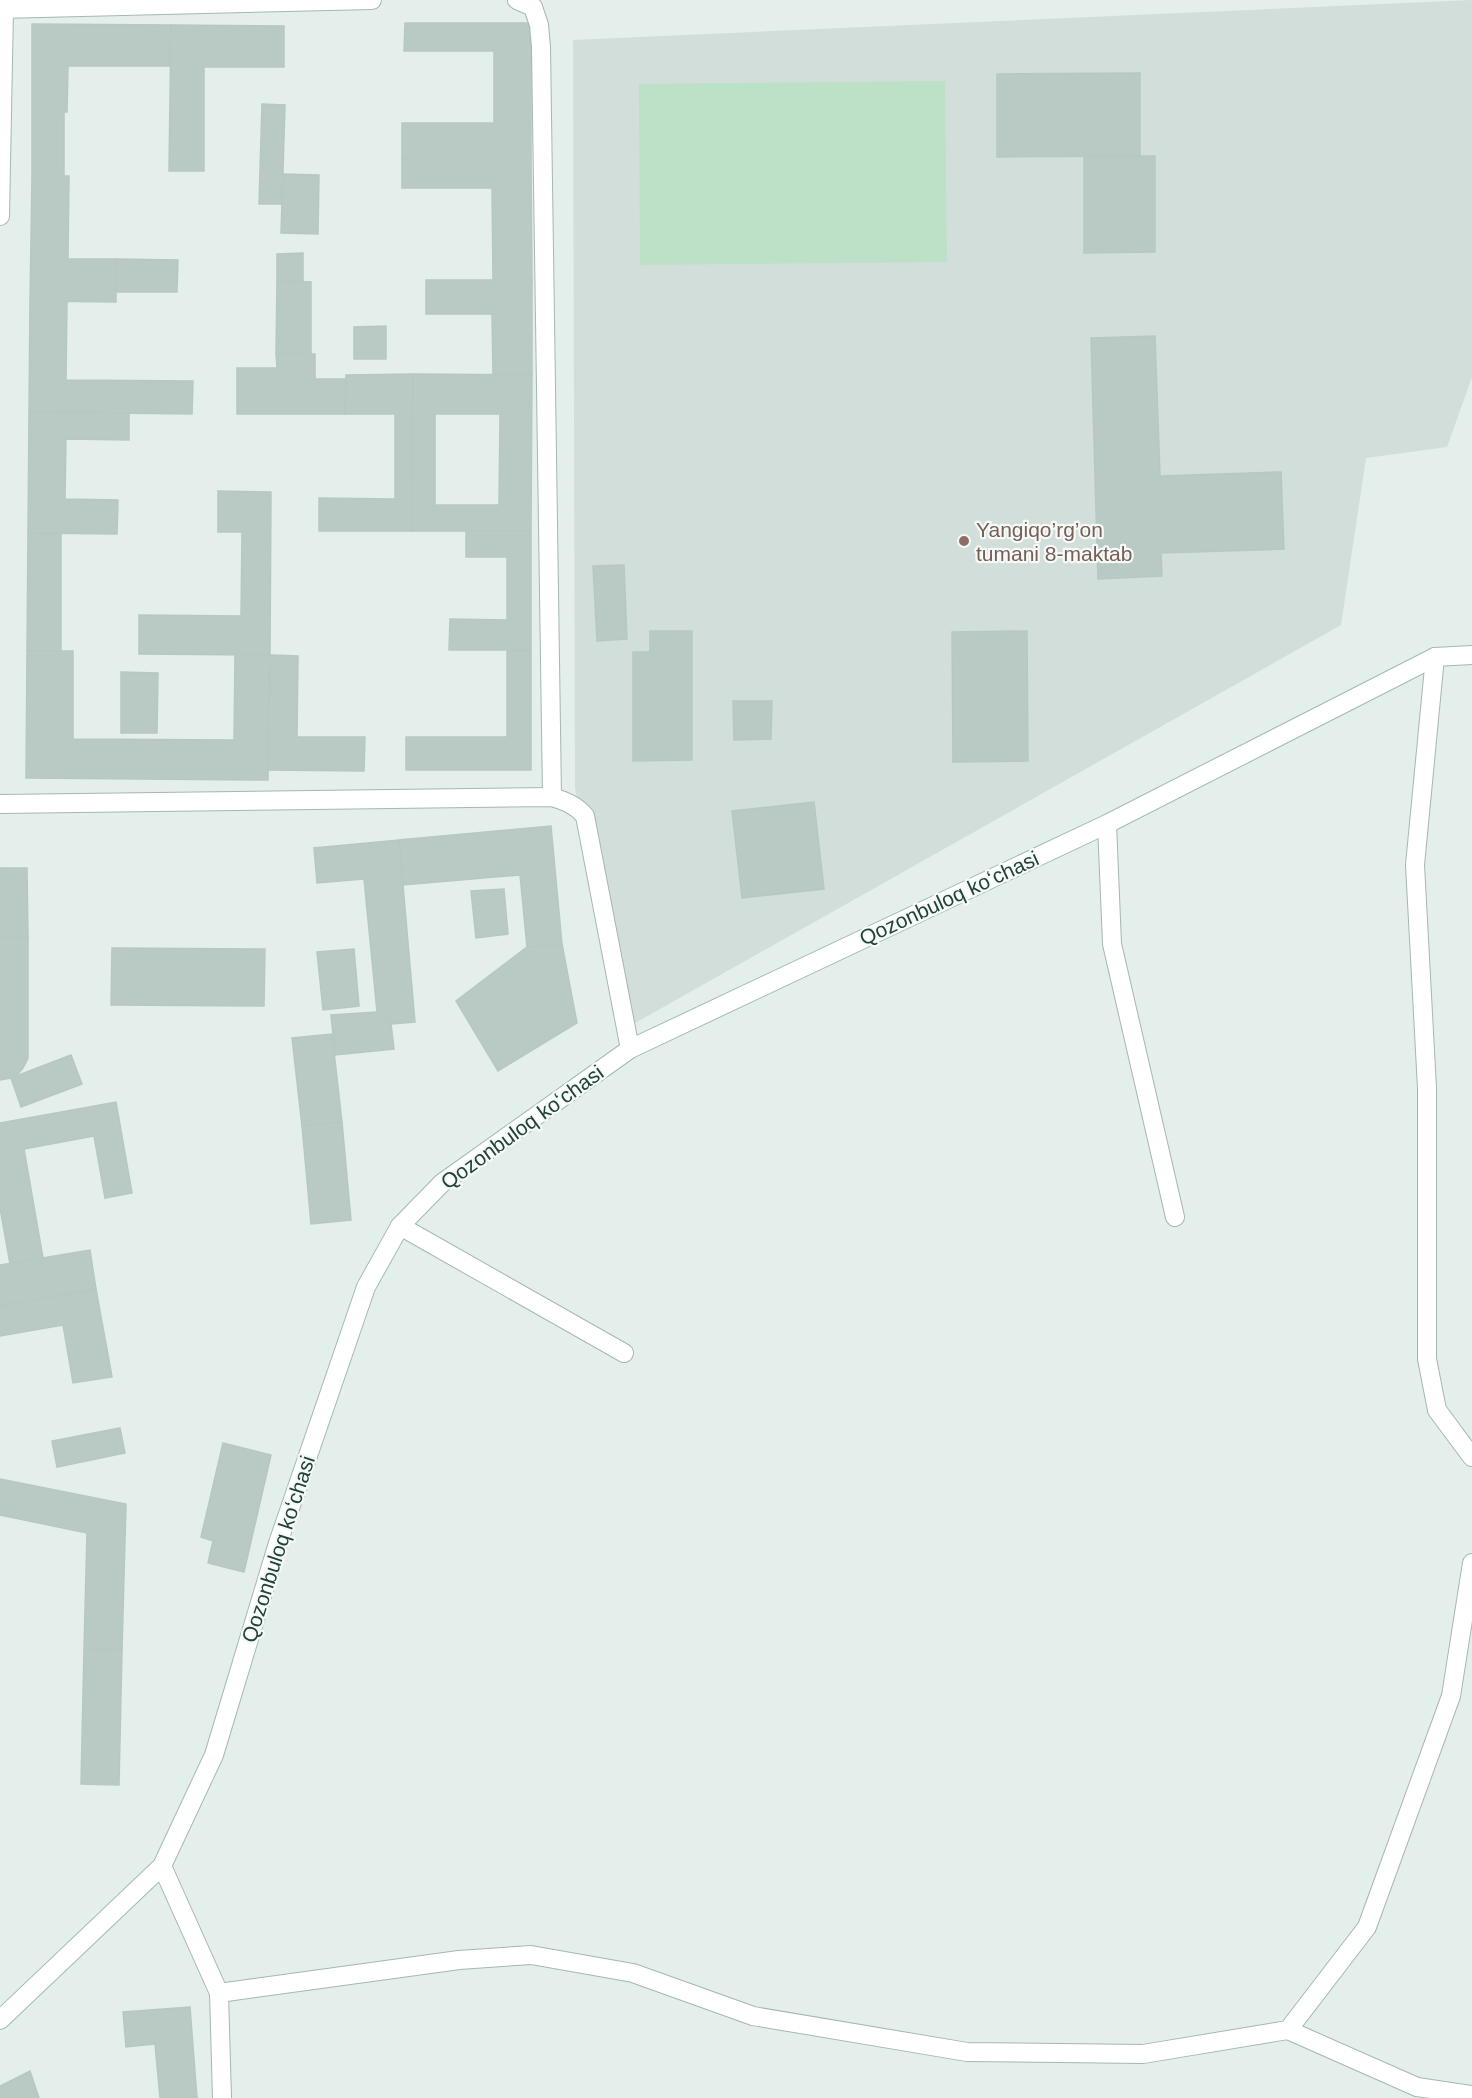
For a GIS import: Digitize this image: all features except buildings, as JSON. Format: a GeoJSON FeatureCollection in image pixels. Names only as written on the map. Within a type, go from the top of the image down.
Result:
{"type":"FeatureCollection","features":[{"type":"Feature","properties":{"kind":"street"},"geometry":{"type":"LineString","coordinates":[[0,216],[2,9],[372,0]]}},
{"type":"Feature","properties":{"kind":"street"},"geometry":{"type":"LineString","coordinates":[[518,0],[533,7],[539,25],[541,48],[552,797]]}},
{"type":"Feature","properties":{"kind":"street","name":"Qozonbuloq koʻchasi"},"geometry":{"type":"LineString","coordinates":[[0,2020],[162,1866],[214,1755],[278,1543],[366,1287],[400,1226],[442,1183],[630,1049],[1107,824],[1435,657],[1472,655]]}},
{"type":"Feature","properties":{"kind":"street"},"geometry":{"type":"LineString","coordinates":[[1435,657],[1415,865],[1427,1088],[1427,1359],[1437,1410],[1472,1457]]}},
{"type":"Feature","properties":{"kind":"street"},"geometry":{"type":"LineString","coordinates":[[0,804],[552,797],[578,807],[585,816],[630,1049]]}},
{"type":"Feature","properties":{"kind":"street"},"geometry":{"type":"LineString","coordinates":[[1107,824],[1112,944],[1175,1217]]}},
{"type":"Feature","properties":{"kind":"street"},"geometry":{"type":"LineString","coordinates":[[400,1226],[624,1353]]}},
{"type":"Feature","properties":{"kind":"street"},"geometry":{"type":"LineString","coordinates":[[1288,2030],[1367,1927],[1451,1696],[1472,1563]]}},
{"type":"Feature","properties":{"kind":"street"},"geometry":{"type":"LineString","coordinates":[[162,1866],[219,1993],[222,2098]]}},
{"type":"Feature","properties":{"kind":"street"},"geometry":{"type":"LineString","coordinates":[[219,1993],[459,1960],[531,1955],[633,1973],[753,2016],[967,2052],[1143,2054],[1288,2030],[1417,2087],[1472,2095]]}},
{"type":"Feature","properties":{"kind":"shaded area","name":"Yangiqo’rg’on tumani 8-maktab"},"geometry":{"type":"Polygon","coordinates":[[[1472,0],[1472,377],[1447,447],[1366,458],[1341,625],[621,1031],[575,788],[573,40],[1472,0]]]}},
{"type":"Feature","properties":{"kind":"green space"},"geometry":{"type":"Polygon","coordinates":[[[945,81],[947,262],[640,265],[639,84],[945,81]]]}},
{"type":"Feature","properties":{"kind":"place","name":"Yangiqo’rg’on tumani 8-maktab"},"geometry":{"type":"Point","coordinates":[964,541]}}]}
